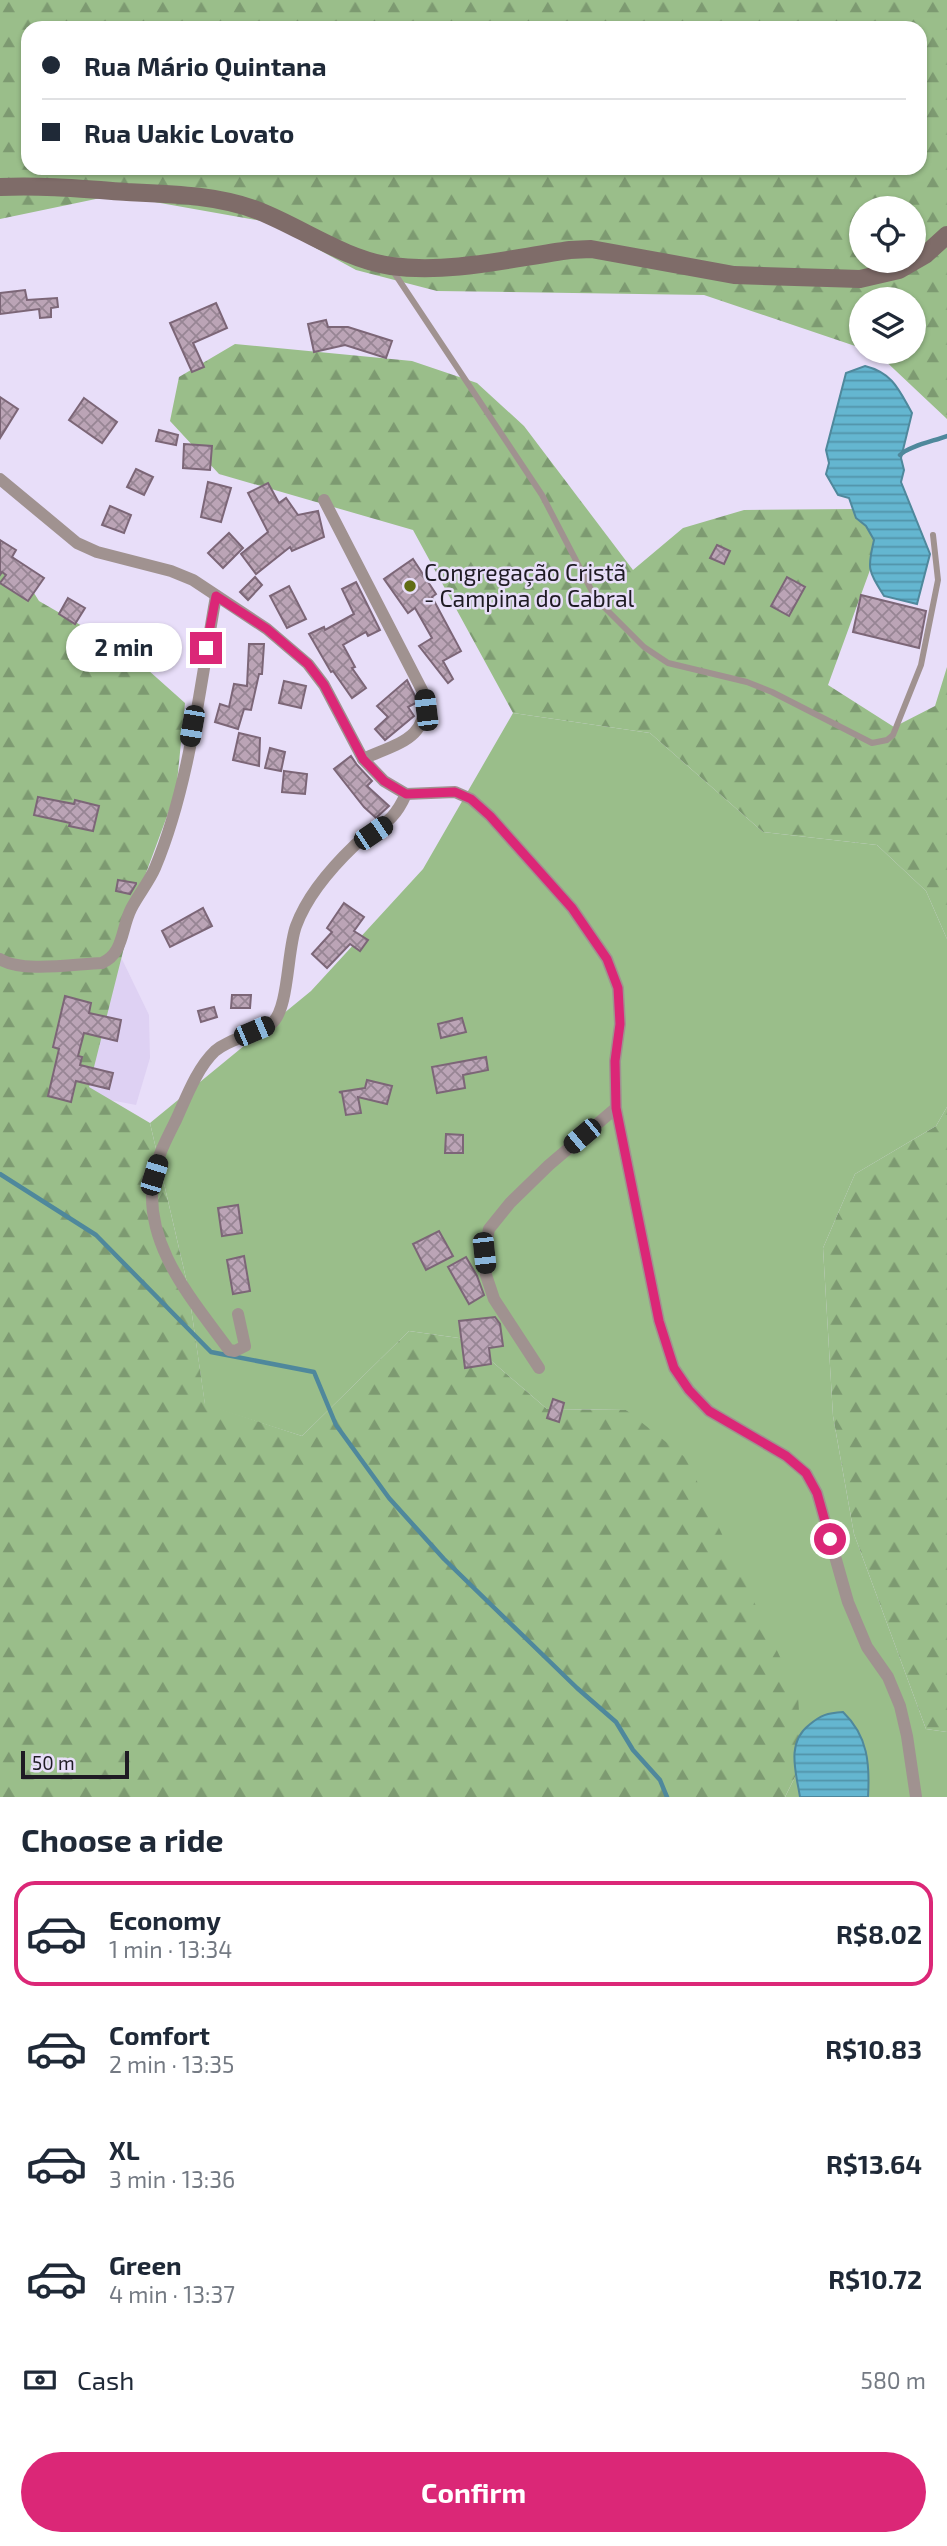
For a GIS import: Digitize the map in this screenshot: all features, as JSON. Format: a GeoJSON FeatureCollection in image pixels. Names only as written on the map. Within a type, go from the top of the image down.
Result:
{"type":"FeatureCollection","features":[{"type":"Feature","properties":{"kind":"street"},"geometry":{"type":"LineString","coordinates":[[0,187],[70,188],[182,195],[226,201],[258,210],[360,258],[390,266],[428,268],[591,249],[734,275],[860,279],[899,270],[943,244]]}},
{"type":"Feature","properties":{"kind":"street"},"geometry":{"type":"LineString","coordinates":[[0,479],[77,543],[97,552],[171,571],[193,580],[267,629],[308,664],[324,685],[363,759],[384,781],[406,794],[455,792],[471,799],[490,816],[572,908],[607,959],[618,988],[620,1024],[615,1061],[616,1108],[659,1321],[674,1368],[689,1390],[709,1411],[786,1456],[806,1473],[817,1493],[848,1602],[867,1647],[888,1677],[900,1706],[916,1797]]}},
{"type":"Feature","properties":{"kind":"street"},"geometry":{"type":"LineString","coordinates":[[324,500],[424,694],[426,710],[422,724],[410,737],[363,759]]}},
{"type":"Feature","properties":{"kind":"street"},"geometry":{"type":"LineString","coordinates":[[0,959],[10,965],[24,966],[102,963],[111,959],[118,951],[131,909],[155,869],[183,779],[216,596]]}},
{"type":"Feature","properties":{"kind":"street"},"geometry":{"type":"LineString","coordinates":[[238,1314],[245,1346],[235,1352],[229,1350],[183,1287],[166,1257],[152,1202],[154,1175],[161,1151],[190,1089],[215,1051],[272,1024],[279,1014],[284,1001],[288,955],[296,926],[307,904],[336,865],[357,843],[389,822],[398,812],[406,794]]}},
{"type":"Feature","properties":{"kind":"street"},"geometry":{"type":"LineString","coordinates":[[539,1368],[494,1299],[486,1275],[484,1253],[489,1229],[510,1203],[549,1165],[616,1108]]}},
{"type":"Feature","properties":{"kind":"lane"},"geometry":{"type":"LineString","coordinates":[[390,266],[542,495],[596,599],[644,647],[668,663],[747,682],[872,743],[887,740],[893,735],[921,665],[938,580],[933,536]]}},
{"type":"Feature","properties":{"kind":"shaded area"},"geometry":{"type":"Polygon","coordinates":[[[118,951],[149,1015],[150,1058],[136,1105],[0,1079],[118,951]]]}},
{"type":"Feature","properties":{"kind":"green space"},"geometry":{"type":"Polygon","coordinates":[[[0,0],[947,0],[947,419],[889,364],[926,364],[926,287],[849,287],[849,344],[704,295],[437,291],[356,270],[268,222],[115,195],[0,219],[0,0]]]}},
{"type":"Feature","properties":{"kind":"green space"},"geometry":{"type":"Polygon","coordinates":[[[235,344],[412,361],[477,383],[524,426],[633,570],[683,528],[744,510],[857,509],[885,529],[828,685],[894,727],[935,706],[947,667],[947,939],[926,891],[877,845],[763,832],[650,733],[513,713],[413,530],[219,474],[170,421],[179,377],[235,344]]]}},
{"type":"Feature","properties":{"kind":"green space"},"geometry":{"type":"Polygon","coordinates":[[[0,539],[39,601],[129,653],[185,703],[176,792],[136,900],[89,1087],[150,1123],[188,1287],[205,1404],[302,1436],[409,1331],[466,1339],[547,1409],[626,1410],[686,1458],[798,1695],[802,1763],[785,1797],[0,1797],[0,539]]]}},
{"type":"Feature","properties":{"kind":"green space"},"geometry":{"type":"Polygon","coordinates":[[[513,713],[650,733],[763,832],[877,845],[926,891],[947,939],[947,1107],[936,1126],[855,1174],[823,1248],[833,1416],[854,1534],[926,1729],[947,1732],[947,1797],[785,1797],[802,1763],[626,1410],[547,1409],[466,1339],[409,1331],[302,1436],[205,1405],[188,1287],[150,1123],[311,991],[423,869],[513,713]]]}},
{"type":"Feature","properties":{"kind":"green space"},"geometry":{"type":"Polygon","coordinates":[[[947,1107],[947,1732],[926,1729],[854,1534],[833,1416],[823,1248],[855,1174],[936,1126],[947,1107]]]}},
{"type":"Feature","properties":{"kind":"water"},"geometry":{"type":"Polygon","coordinates":[[[865,366],[889,378],[912,413],[901,458],[904,470],[901,482],[930,554],[917,604],[884,596],[870,569],[874,540],[866,526],[856,518],[849,498],[838,495],[826,474],[829,463],[826,450],[846,373],[865,366]]]}},
{"type":"Feature","properties":{"kind":"water"},"geometry":{"type":"Polygon","coordinates":[[[843,1712],[858,1731],[866,1751],[868,1797],[800,1797],[794,1758],[797,1740],[817,1719],[843,1712]]]}},
{"type":"Feature","properties":{"kind":"building"},"geometry":{"type":"Polygon","coordinates":[[[25,290],[27,300],[57,298],[58,307],[51,308],[51,317],[40,318],[39,309],[0,314],[0,293],[25,290]]]}},
{"type":"Feature","properties":{"kind":"building"},"geometry":{"type":"Polygon","coordinates":[[[216,303],[227,328],[193,343],[204,367],[192,372],[170,323],[216,303]]]}},
{"type":"Feature","properties":{"kind":"building"},"geometry":{"type":"Polygon","coordinates":[[[326,320],[328,327],[348,327],[392,341],[386,358],[345,345],[314,352],[308,324],[326,320]]]}},
{"type":"Feature","properties":{"kind":"building"},"geometry":{"type":"Polygon","coordinates":[[[0,397],[18,409],[0,438],[0,397]]]}},
{"type":"Feature","properties":{"kind":"building"},"geometry":{"type":"Polygon","coordinates":[[[84,398],[117,422],[102,443],[69,420],[84,398]]]}},
{"type":"Feature","properties":{"kind":"building"},"geometry":{"type":"Polygon","coordinates":[[[159,430],[178,435],[176,445],[156,441],[159,430]]]}},
{"type":"Feature","properties":{"kind":"building"},"geometry":{"type":"Polygon","coordinates":[[[184,444],[212,446],[210,470],[183,468],[184,444]]]}},
{"type":"Feature","properties":{"kind":"building"},"geometry":{"type":"Polygon","coordinates":[[[136,469],[153,477],[144,495],[127,487],[136,469]]]}},
{"type":"Feature","properties":{"kind":"building"},"geometry":{"type":"Polygon","coordinates":[[[208,482],[231,488],[221,522],[201,517],[208,482]]]}},
{"type":"Feature","properties":{"kind":"building"},"geometry":{"type":"Polygon","coordinates":[[[268,483],[279,503],[286,498],[298,515],[318,511],[324,537],[292,551],[290,547],[256,574],[241,554],[268,532],[248,493],[268,483]]]}},
{"type":"Feature","properties":{"kind":"building"},"geometry":{"type":"Polygon","coordinates":[[[110,506],[131,515],[124,533],[102,525],[110,506]]]}},
{"type":"Feature","properties":{"kind":"building"},"geometry":{"type":"Polygon","coordinates":[[[229,533],[243,548],[223,568],[208,553],[229,533]]]}},
{"type":"Feature","properties":{"kind":"building"},"geometry":{"type":"Polygon","coordinates":[[[0,540],[16,550],[12,557],[44,578],[28,601],[0,583],[6,575],[2,572],[0,575],[0,540]]]}},
{"type":"Feature","properties":{"kind":"building"},"geometry":{"type":"Polygon","coordinates":[[[717,545],[730,551],[724,564],[710,558],[717,545]]]}},
{"type":"Feature","properties":{"kind":"building"},"geometry":{"type":"Polygon","coordinates":[[[413,559],[436,594],[432,597],[461,651],[443,661],[453,679],[448,683],[419,646],[432,638],[415,608],[408,613],[384,579],[413,559]]]}},
{"type":"Feature","properties":{"kind":"building"},"geometry":{"type":"Polygon","coordinates":[[[255,577],[262,585],[248,600],[240,592],[255,577]]]}},
{"type":"Feature","properties":{"kind":"building"},"geometry":{"type":"Polygon","coordinates":[[[787,577],[805,587],[789,616],[771,606],[787,577]]]}},
{"type":"Feature","properties":{"kind":"building"},"geometry":{"type":"Polygon","coordinates":[[[356,582],[380,630],[368,636],[366,632],[343,645],[355,667],[352,668],[366,688],[352,698],[333,671],[331,672],[309,634],[324,627],[325,630],[354,614],[342,589],[356,582]]]}},
{"type":"Feature","properties":{"kind":"building"},"geometry":{"type":"Polygon","coordinates":[[[289,586],[306,619],[287,628],[270,596],[289,586]]]}},
{"type":"Feature","properties":{"kind":"building"},"geometry":{"type":"Polygon","coordinates":[[[861,595],[926,611],[919,648],[853,632],[861,595]]]}},
{"type":"Feature","properties":{"kind":"building"},"geometry":{"type":"Polygon","coordinates":[[[68,598],[85,608],[75,624],[59,614],[68,598]]]}},
{"type":"Feature","properties":{"kind":"building"},"geometry":{"type":"Polygon","coordinates":[[[249,644],[264,644],[262,674],[259,674],[251,710],[244,709],[238,729],[215,722],[220,704],[229,707],[234,684],[247,686],[249,644]]]}},
{"type":"Feature","properties":{"kind":"building"},"geometry":{"type":"Polygon","coordinates":[[[407,680],[415,696],[416,703],[408,707],[414,716],[385,740],[375,729],[388,717],[377,706],[407,680]]]}},
{"type":"Feature","properties":{"kind":"building"},"geometry":{"type":"Polygon","coordinates":[[[284,681],[306,686],[301,708],[279,703],[284,681]]]}},
{"type":"Feature","properties":{"kind":"building"},"geometry":{"type":"Polygon","coordinates":[[[239,733],[260,738],[259,766],[233,760],[239,733]]]}},
{"type":"Feature","properties":{"kind":"building"},"geometry":{"type":"Polygon","coordinates":[[[270,748],[285,752],[281,771],[265,768],[270,748]]]}},
{"type":"Feature","properties":{"kind":"building"},"geometry":{"type":"Polygon","coordinates":[[[351,756],[372,781],[367,786],[389,806],[376,818],[334,769],[351,756]]]}},
{"type":"Feature","properties":{"kind":"building"},"geometry":{"type":"Polygon","coordinates":[[[284,771],[307,774],[305,794],[282,792],[284,771]]]}},
{"type":"Feature","properties":{"kind":"building"},"geometry":{"type":"Polygon","coordinates":[[[38,797],[74,804],[75,800],[99,806],[93,831],[34,815],[38,797]]]}},
{"type":"Feature","properties":{"kind":"building"},"geometry":{"type":"Polygon","coordinates":[[[118,880],[136,883],[130,894],[116,891],[118,880]]]}},
{"type":"Feature","properties":{"kind":"building"},"geometry":{"type":"Polygon","coordinates":[[[344,903],[364,917],[354,931],[368,940],[360,951],[350,944],[327,968],[312,954],[332,932],[327,928],[344,903]]]}},
{"type":"Feature","properties":{"kind":"building"},"geometry":{"type":"Polygon","coordinates":[[[203,908],[212,926],[170,947],[162,931],[203,908]]]}},
{"type":"Feature","properties":{"kind":"building"},"geometry":{"type":"Polygon","coordinates":[[[232,995],[251,995],[250,1008],[231,1008],[232,995]]]}},
{"type":"Feature","properties":{"kind":"building"},"geometry":{"type":"Polygon","coordinates":[[[65,996],[91,1003],[89,1013],[121,1020],[117,1041],[84,1033],[78,1056],[82,1057],[80,1065],[113,1073],[109,1089],[76,1081],[71,1102],[48,1096],[59,1049],[53,1047],[65,996]]]}},
{"type":"Feature","properties":{"kind":"building"},"geometry":{"type":"Polygon","coordinates":[[[214,1007],[217,1017],[201,1022],[198,1011],[214,1007]]]}},
{"type":"Feature","properties":{"kind":"building"},"geometry":{"type":"Polygon","coordinates":[[[462,1018],[466,1032],[441,1038],[438,1024],[462,1018]]]}},
{"type":"Feature","properties":{"kind":"building"},"geometry":{"type":"Polygon","coordinates":[[[486,1057],[488,1070],[463,1075],[465,1088],[437,1093],[432,1067],[486,1057]]]}},
{"type":"Feature","properties":{"kind":"building"},"geometry":{"type":"Polygon","coordinates":[[[367,1080],[392,1086],[387,1104],[358,1097],[361,1113],[346,1115],[342,1093],[339,1092],[365,1088],[367,1080]]]}},
{"type":"Feature","properties":{"kind":"building"},"geometry":{"type":"Polygon","coordinates":[[[446,1134],[463,1135],[463,1153],[445,1153],[446,1134]]]}},
{"type":"Feature","properties":{"kind":"building"},"geometry":{"type":"Polygon","coordinates":[[[238,1205],[242,1233],[222,1236],[218,1208],[238,1205]]]}},
{"type":"Feature","properties":{"kind":"building"},"geometry":{"type":"Polygon","coordinates":[[[439,1231],[453,1256],[426,1270],[413,1244],[439,1231]]]}},
{"type":"Feature","properties":{"kind":"building"},"geometry":{"type":"Polygon","coordinates":[[[244,1256],[250,1291],[233,1294],[227,1260],[244,1256]]]}},
{"type":"Feature","properties":{"kind":"building"},"geometry":{"type":"Polygon","coordinates":[[[466,1257],[484,1295],[469,1304],[448,1267],[466,1257]]]}},
{"type":"Feature","properties":{"kind":"building"},"geometry":{"type":"Polygon","coordinates":[[[495,1317],[500,1324],[503,1346],[489,1348],[491,1364],[465,1368],[459,1321],[495,1317]]]}},
{"type":"Feature","properties":{"kind":"building"},"geometry":{"type":"Polygon","coordinates":[[[553,1399],[564,1403],[559,1422],[547,1418],[553,1399]]]}},
{"type":"Feature","properties":{"kind":"waterway"},"geometry":{"type":"LineString","coordinates":[[900,455],[915,446],[947,436]]}},
{"type":"Feature","properties":{"kind":"waterway"},"geometry":{"type":"LineString","coordinates":[[0,1174],[96,1235],[211,1352],[314,1372],[336,1425],[389,1498],[444,1559],[577,1688],[616,1722],[633,1750],[660,1780],[667,1797]]}},
{"type":"Feature","properties":{"kind":"place","name":"Congregação Cristã - Campina do Cabral"},"geometry":{"type":"Point","coordinates":[410,586]}},
{"type":"Feature","properties":{"kind":"route"},"geometry":{"type":"LineString","coordinates":[[206,648],[216,596],[267,629],[308,664],[324,685],[363,759],[384,781],[406,794],[455,792],[471,799],[490,816],[572,908],[607,959],[618,988],[620,1024],[615,1061],[616,1108],[659,1321],[674,1368],[689,1390],[709,1411],[786,1456],[806,1473],[817,1493],[830,1539]]}}]}
